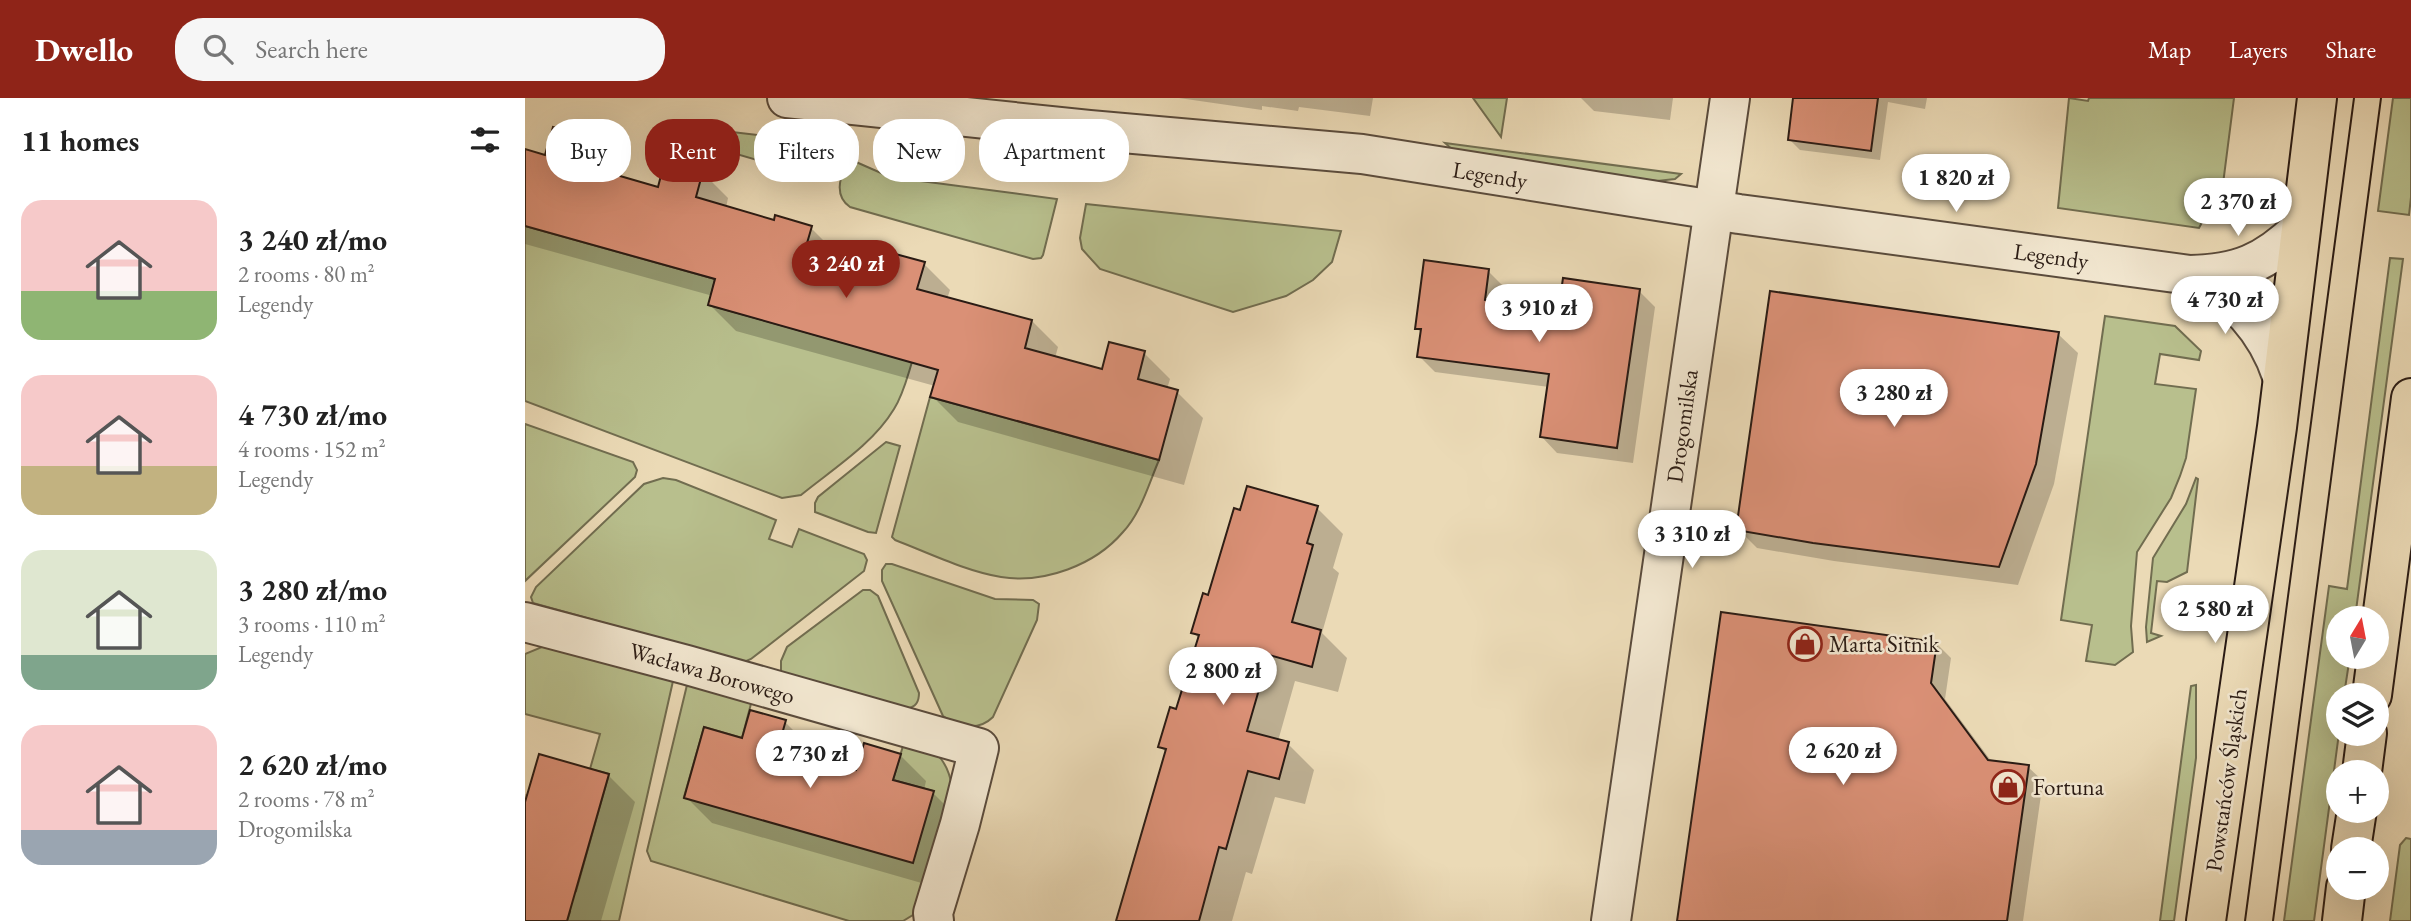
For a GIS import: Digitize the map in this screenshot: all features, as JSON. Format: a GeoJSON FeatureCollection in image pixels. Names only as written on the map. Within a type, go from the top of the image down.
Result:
{"type":"FeatureCollection","features":[{"type":"Feature","properties":{"kind":"main road","name":"Powstańców Śląskich"},"geometry":{"type":"LineString","coordinates":[[2206,921],[2282,376],[2317,98]]}},
{"type":"Feature","properties":{"kind":"main road"},"geometry":{"type":"LineString","coordinates":[[2374,683],[2411,398]]}},
{"type":"Feature","properties":{"kind":"main road"},"geometry":{"type":"LineString","coordinates":[[2342,921],[2344,900]]}},
{"type":"Feature","properties":{"kind":"street","name":"Legendy"},"geometry":{"type":"LineString","coordinates":[[787,98],[1362,155],[1713,210],[2190,275],[2209,282],[2261,330],[2274,352],[2282,376]]}},
{"type":"Feature","properties":{"kind":"street","name":"Drogomilska"},"geometry":{"type":"LineString","coordinates":[[1611,921],[1730,98]]}},
{"type":"Feature","properties":{"kind":"street","name":"Legendy"},"geometry":{"type":"LineString","coordinates":[[2190,275],[2234,271],[2253,264],[2282,246],[2300,229]]}},
{"type":"Feature","properties":{"kind":"street","name":"Wacława Borowego"},"geometry":{"type":"LineString","coordinates":[[525,622],[979,748],[960,824],[933,913],[934,921]]}},
{"type":"Feature","properties":{"kind":"green space"},"geometry":{"type":"Polygon","coordinates":[[[1473,98],[1507,98],[1501,137],[1473,98]]]}},
{"type":"Feature","properties":{"kind":"green space"},"geometry":{"type":"Polygon","coordinates":[[[2069,98],[2088,101],[2089,98],[2234,98],[2223,184],[2199,228],[2058,208],[2069,98]]]}},
{"type":"Feature","properties":{"kind":"green space"},"geometry":{"type":"Polygon","coordinates":[[[2393,98],[2411,98],[2409,215],[2378,211],[2393,98]]]}},
{"type":"Feature","properties":{"kind":"green space"},"geometry":{"type":"Polygon","coordinates":[[[740,133],[754,134],[754,159],[740,155],[740,133]]]}},
{"type":"Feature","properties":{"kind":"green space"},"geometry":{"type":"Polygon","coordinates":[[[1445,143],[1681,174],[1675,179],[1657,181],[1469,158],[1455,152],[1445,143]]]}},
{"type":"Feature","properties":{"kind":"green space"},"geometry":{"type":"Polygon","coordinates":[[[859,163],[873,169],[873,182],[928,182],[1057,199],[1043,255],[1033,259],[850,207],[841,197],[840,184],[859,182],[859,163]]]}},
{"type":"Feature","properties":{"kind":"green space"},"geometry":{"type":"Polygon","coordinates":[[[1086,204],[1341,231],[1332,262],[1313,280],[1286,296],[1233,312],[1100,269],[1082,249],[1080,238],[1086,204]]]}},
{"type":"Feature","properties":{"kind":"green space"},"geometry":{"type":"Polygon","coordinates":[[[525,226],[715,279],[709,305],[912,362],[900,398],[875,434],[852,455],[801,495],[782,498],[525,401],[525,226]]]}},
{"type":"Feature","properties":{"kind":"green space"},"geometry":{"type":"Polygon","coordinates":[[[2390,258],[2403,259],[2357,606],[2326,606],[2329,586],[2347,589],[2390,258]]]}},
{"type":"Feature","properties":{"kind":"green space"},"geometry":{"type":"Polygon","coordinates":[[[2105,316],[2175,326],[2201,351],[2199,360],[2160,354],[2155,384],[2196,389],[2186,458],[2180,476],[2171,498],[2137,552],[2131,626],[2133,652],[2115,665],[2086,661],[2092,625],[2061,620],[2105,316]]]}},
{"type":"Feature","properties":{"kind":"green space"},"geometry":{"type":"Polygon","coordinates":[[[930,397],[1159,460],[1135,516],[1111,544],[1083,563],[1051,575],[1034,578],[1001,577],[974,571],[892,537],[930,397]]]}},
{"type":"Feature","properties":{"kind":"green space"},"geometry":{"type":"Polygon","coordinates":[[[525,424],[633,462],[637,470],[635,477],[525,581],[525,424]]]}},
{"type":"Feature","properties":{"kind":"green space"},"geometry":{"type":"Polygon","coordinates":[[[886,442],[900,446],[876,533],[815,512],[818,497],[886,442]]]}},
{"type":"Feature","properties":{"kind":"green space"},"geometry":{"type":"Polygon","coordinates":[[[663,478],[676,480],[776,520],[769,539],[792,547],[799,529],[864,554],[867,560],[864,571],[744,662],[533,603],[531,597],[536,587],[644,484],[663,478]]]}},
{"type":"Feature","properties":{"kind":"green space"},"geometry":{"type":"Polygon","coordinates":[[[2196,478],[2187,572],[2167,582],[2157,581],[2151,633],[2161,636],[2147,642],[2153,558],[2186,504],[2196,478]]]}},
{"type":"Feature","properties":{"kind":"green space"},"geometry":{"type":"Polygon","coordinates":[[[886,564],[995,599],[1033,600],[1039,604],[1037,620],[993,717],[982,724],[969,726],[943,716],[882,581],[882,570],[886,564]]]}},
{"type":"Feature","properties":{"kind":"green space"},"geometry":{"type":"Polygon","coordinates":[[[863,590],[870,590],[878,596],[919,693],[916,704],[912,707],[906,709],[781,673],[781,661],[787,647],[863,590]]]}},
{"type":"Feature","properties":{"kind":"green space"},"geometry":{"type":"Polygon","coordinates":[[[2326,608],[2326,669],[2348,669],[2346,683],[2326,683],[2326,746],[2337,746],[2335,760],[2326,760],[2327,823],[2314,921],[2284,921],[2326,608]]]}},
{"type":"Feature","properties":{"kind":"green space"},"geometry":{"type":"Polygon","coordinates":[[[549,644],[671,676],[673,681],[619,921],[567,921],[570,912],[564,910],[570,890],[576,891],[609,774],[590,769],[600,734],[525,714],[525,654],[549,644]]]}},
{"type":"Feature","properties":{"kind":"green space"},"geometry":{"type":"Polygon","coordinates":[[[687,685],[753,696],[742,738],[704,727],[684,797],[933,791],[893,780],[905,739],[938,756],[947,770],[953,790],[921,910],[903,921],[849,921],[651,861],[647,851],[687,685]]]}},
{"type":"Feature","properties":{"kind":"green space"},"geometry":{"type":"Polygon","coordinates":[[[2196,685],[2196,758],[2174,921],[2160,921],[2191,686],[2196,685]]]}},
{"type":"Feature","properties":{"kind":"green space"},"geometry":{"type":"Polygon","coordinates":[[[2406,838],[2411,839],[2411,921],[2390,921],[2400,845],[2406,838]]]}},
{"type":"Feature","properties":{"kind":"building"},"geometry":{"type":"Polygon","coordinates":[[[1793,98],[1878,98],[1871,151],[1788,140],[1793,98]]]}},
{"type":"Feature","properties":{"kind":"building"},"geometry":{"type":"Polygon","coordinates":[[[525,149],[545,155],[546,152],[546,182],[631,182],[631,179],[658,187],[659,182],[700,182],[696,197],[774,220],[775,215],[812,226],[803,257],[880,278],[888,252],[925,262],[917,289],[1032,320],[1025,348],[1102,369],[1109,342],[1145,351],[1138,379],[1178,390],[1159,460],[930,397],[938,370],[708,305],[715,279],[525,226],[525,149]]]}},
{"type":"Feature","properties":{"kind":"building"},"geometry":{"type":"Polygon","coordinates":[[[1424,260],[1489,269],[1485,300],[1558,313],[1563,278],[1640,289],[1617,448],[1540,437],[1549,374],[1417,357],[1421,329],[1415,329],[1424,260]]]}},
{"type":"Feature","properties":{"kind":"building"},"geometry":{"type":"Polygon","coordinates":[[[1770,291],[2059,332],[2036,464],[1999,567],[1813,543],[1736,530],[1770,291]]]}},
{"type":"Feature","properties":{"kind":"building"},"geometry":{"type":"Polygon","coordinates":[[[1247,486],[1318,506],[1307,543],[1313,545],[1292,622],[1321,630],[1312,667],[1269,655],[1247,731],[1289,742],[1279,779],[1248,771],[1226,849],[1219,847],[1199,921],[1116,921],[1166,749],[1158,747],[1170,707],[1176,709],[1199,635],[1191,633],[1203,593],[1208,595],[1234,508],[1240,510],[1247,486]]]}},
{"type":"Feature","properties":{"kind":"building"},"geometry":{"type":"Polygon","coordinates":[[[1721,612],[1937,642],[1931,683],[1988,760],[2029,765],[2007,921],[1677,921],[1721,612]]]}},
{"type":"Feature","properties":{"kind":"building"},"geometry":{"type":"Polygon","coordinates":[[[750,710],[786,720],[778,748],[856,770],[864,743],[901,754],[893,780],[934,791],[913,863],[684,798],[704,727],[742,738],[750,710]]]}},
{"type":"Feature","properties":{"kind":"building"},"geometry":{"type":"Polygon","coordinates":[[[539,754],[609,774],[567,921],[525,921],[525,802],[539,754]]]}},
{"type":"Feature","properties":{"kind":"tram line"},"geometry":{"type":"LineString","coordinates":[[2245,921],[2354,98]]}},
{"type":"Feature","properties":{"kind":"tram line"},"geometry":{"type":"LineString","coordinates":[[2273,921],[2381,98]]}},
{"type":"Feature","properties":{"kind":"place","name":"Marta Sitnik"},"geometry":{"type":"Point","coordinates":[1805,644]}},
{"type":"Feature","properties":{"kind":"place","name":"Fortuna"},"geometry":{"type":"Point","coordinates":[2008,787]}}]}
